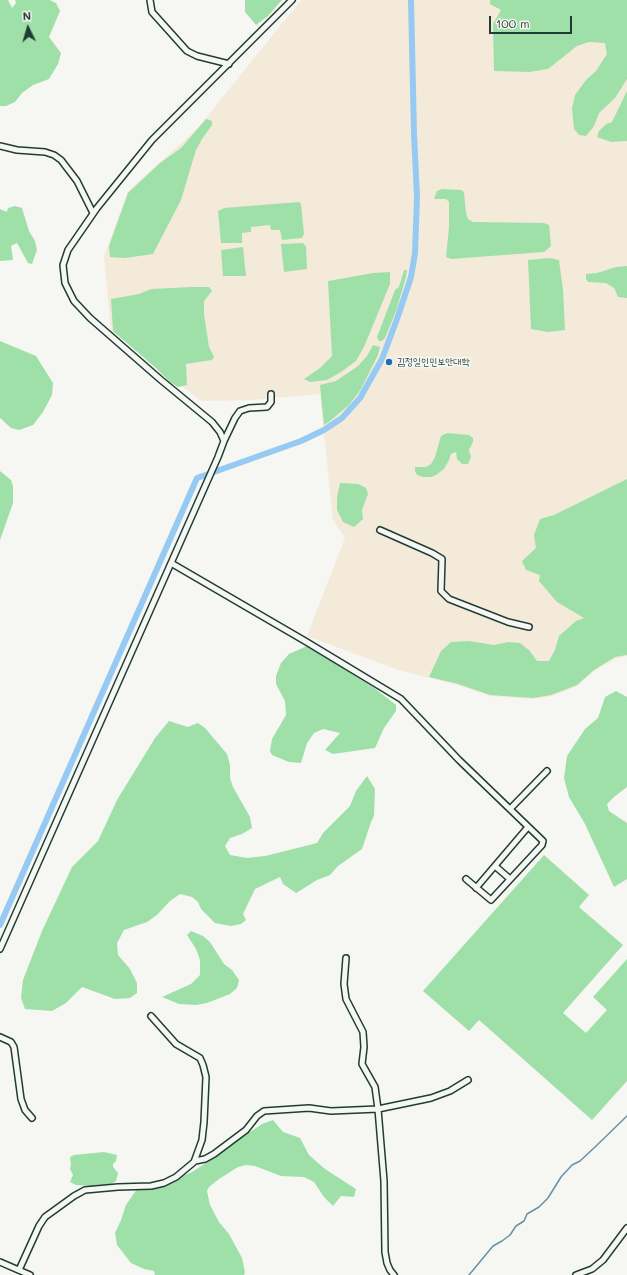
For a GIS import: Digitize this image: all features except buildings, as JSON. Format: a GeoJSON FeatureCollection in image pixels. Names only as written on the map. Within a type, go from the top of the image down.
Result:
{"type":"FeatureCollection","features":[{"type":"Feature","properties":{"kind":"street"},"geometry":{"type":"LineString","coordinates":[[150,0],[152,12],[187,51],[197,56],[229,64]]}},
{"type":"Feature","properties":{"kind":"street"},"geometry":{"type":"LineString","coordinates":[[224,441],[220,432],[212,422],[90,318],[74,301],[65,283],[63,264],[68,250],[93,214],[152,140],[292,0]]}},
{"type":"Feature","properties":{"kind":"street"},"geometry":{"type":"LineString","coordinates":[[0,146],[17,150],[45,152],[54,155],[61,160],[77,181],[93,214]]}},
{"type":"Feature","properties":{"kind":"street"},"geometry":{"type":"LineString","coordinates":[[0,949],[235,418],[240,411],[249,408],[266,406],[271,402],[272,394]]}},
{"type":"Feature","properties":{"kind":"street"},"geometry":{"type":"LineString","coordinates":[[380,530],[440,556],[443,561],[441,590],[449,599],[508,622],[529,627]]}},
{"type":"Feature","properties":{"kind":"street"},"geometry":{"type":"LineString","coordinates":[[171,563],[401,699],[459,760],[543,841],[542,845],[491,900],[466,879]]}},
{"type":"Feature","properties":{"kind":"street"},"geometry":{"type":"LineString","coordinates":[[510,809],[547,771]]}},
{"type":"Feature","properties":{"kind":"street"},"geometry":{"type":"LineString","coordinates":[[476,888],[528,827]]}},
{"type":"Feature","properties":{"kind":"street"},"geometry":{"type":"LineString","coordinates":[[495,866],[510,879]]}},
{"type":"Feature","properties":{"kind":"street"},"geometry":{"type":"LineString","coordinates":[[346,958],[344,984],[346,999],[362,1032],[364,1047],[362,1064],[375,1087],[384,1181],[385,1252],[387,1263],[394,1275]]}},
{"type":"Feature","properties":{"kind":"street"},"geometry":{"type":"LineString","coordinates":[[19,1270],[39,1226],[45,1217],[74,1196],[86,1190],[151,1186],[164,1183],[189,1168],[195,1160],[202,1140],[204,1122],[206,1077],[203,1065],[200,1058],[176,1044],[151,1016]]}},
{"type":"Feature","properties":{"kind":"street"},"geometry":{"type":"LineString","coordinates":[[0,1037],[11,1042],[14,1047],[21,1098],[25,1110],[32,1118]]}},
{"type":"Feature","properties":{"kind":"street"},"geometry":{"type":"LineString","coordinates":[[195,1160],[205,1159],[214,1154],[246,1130],[257,1116],[264,1111],[309,1108],[330,1111],[378,1109],[431,1098],[450,1091],[468,1080]]}},
{"type":"Feature","properties":{"kind":"street"},"geometry":{"type":"LineString","coordinates":[[576,1275],[592,1269],[603,1260],[627,1228]]}},
{"type":"Feature","properties":{"kind":"street"},"geometry":{"type":"LineString","coordinates":[[0,1262],[30,1275]]}},
{"type":"Feature","properties":{"kind":"shaded area","name":"김정일인민보안대학"},"geometry":{"type":"Polygon","coordinates":[[[301,0],[627,0],[627,656],[615,659],[594,671],[577,686],[552,696],[534,699],[490,696],[458,685],[398,670],[307,636],[345,538],[333,520],[320,394],[251,400],[201,401],[111,331],[104,256],[128,191],[197,129],[301,0]]]}},
{"type":"Feature","properties":{"kind":"green space"},"geometry":{"type":"Polygon","coordinates":[[[0,0],[8,0],[12,8],[16,3],[15,0],[50,0],[56,3],[60,11],[49,37],[61,53],[58,64],[49,79],[33,85],[22,93],[15,102],[6,106],[0,106],[0,0]]]}},
{"type":"Feature","properties":{"kind":"green space"},"geometry":{"type":"Polygon","coordinates":[[[245,0],[282,0],[268,16],[256,25],[245,12],[245,0]]]}},
{"type":"Feature","properties":{"kind":"green space"},"geometry":{"type":"Polygon","coordinates":[[[490,0],[627,0],[627,79],[615,98],[599,113],[594,126],[586,136],[579,135],[574,129],[572,108],[575,95],[586,80],[596,71],[607,54],[605,43],[589,42],[577,46],[548,69],[529,72],[494,71],[493,24],[501,10],[490,4],[490,0]]]}},
{"type":"Feature","properties":{"kind":"green space"},"geometry":{"type":"Polygon","coordinates":[[[627,91],[627,141],[611,142],[597,137],[599,131],[606,124],[612,122],[627,91]]]}},
{"type":"Feature","properties":{"kind":"green space"},"geometry":{"type":"Polygon","coordinates":[[[206,119],[212,121],[212,125],[196,150],[181,200],[153,254],[125,258],[110,257],[109,246],[128,193],[160,163],[181,148],[206,119]]]}},
{"type":"Feature","properties":{"kind":"green space"},"geometry":{"type":"Polygon","coordinates":[[[442,189],[461,190],[464,192],[466,213],[468,219],[473,222],[544,223],[549,225],[551,246],[544,252],[451,259],[446,257],[449,227],[449,202],[446,199],[434,199],[437,191],[442,189]]]}},
{"type":"Feature","properties":{"kind":"green space"},"geometry":{"type":"Polygon","coordinates":[[[299,202],[301,204],[304,234],[302,238],[282,240],[280,230],[271,230],[270,225],[251,227],[251,232],[242,233],[242,243],[221,243],[218,211],[224,208],[299,202]]]}},
{"type":"Feature","properties":{"kind":"green space"},"geometry":{"type":"Polygon","coordinates":[[[15,206],[22,208],[29,231],[35,241],[37,250],[32,264],[28,263],[17,243],[11,246],[13,260],[0,261],[0,209],[7,212],[8,208],[15,206]]]}},
{"type":"Feature","properties":{"kind":"green space"},"geometry":{"type":"Polygon","coordinates":[[[303,243],[306,247],[307,269],[284,272],[281,244],[303,243]]]}},
{"type":"Feature","properties":{"kind":"green space"},"geometry":{"type":"Polygon","coordinates":[[[243,247],[246,276],[223,276],[221,250],[243,247]]]}},
{"type":"Feature","properties":{"kind":"green space"},"geometry":{"type":"Polygon","coordinates":[[[550,258],[559,260],[563,290],[565,330],[548,332],[531,329],[528,260],[550,258]]]}},
{"type":"Feature","properties":{"kind":"green space"},"geometry":{"type":"Polygon","coordinates":[[[627,266],[627,298],[618,297],[614,288],[606,283],[588,282],[586,279],[586,274],[627,266]]]}},
{"type":"Feature","properties":{"kind":"green space"},"geometry":{"type":"Polygon","coordinates":[[[404,270],[407,270],[406,277],[396,311],[385,338],[382,341],[379,341],[377,337],[395,290],[399,287],[404,270]]]}},
{"type":"Feature","properties":{"kind":"green space"},"geometry":{"type":"Polygon","coordinates":[[[390,272],[390,284],[364,347],[356,361],[327,380],[310,382],[304,379],[320,368],[332,356],[328,281],[373,273],[390,272]]]}},
{"type":"Feature","properties":{"kind":"green space"},"geometry":{"type":"Polygon","coordinates":[[[209,287],[212,291],[204,301],[204,314],[209,347],[214,357],[212,360],[186,364],[187,385],[178,387],[170,382],[113,331],[111,299],[139,294],[151,289],[209,287]]]}},
{"type":"Feature","properties":{"kind":"green space"},"geometry":{"type":"Polygon","coordinates":[[[0,341],[36,356],[53,383],[52,395],[43,412],[33,425],[19,430],[11,428],[0,418],[0,341]]]}},
{"type":"Feature","properties":{"kind":"green space"},"geometry":{"type":"Polygon","coordinates":[[[373,345],[380,347],[378,355],[361,389],[349,405],[324,425],[320,385],[336,381],[358,366],[367,356],[373,345]]]}},
{"type":"Feature","properties":{"kind":"green space"},"geometry":{"type":"Polygon","coordinates":[[[447,433],[469,435],[473,438],[473,442],[469,450],[471,457],[468,464],[462,464],[457,459],[456,452],[451,454],[444,469],[436,475],[431,477],[423,477],[417,475],[415,467],[426,467],[431,464],[435,457],[441,436],[447,433]]]}},
{"type":"Feature","properties":{"kind":"green space"},"geometry":{"type":"Polygon","coordinates":[[[0,471],[11,480],[13,486],[13,503],[0,540],[0,471]]]}},
{"type":"Feature","properties":{"kind":"green space"},"geometry":{"type":"Polygon","coordinates":[[[627,479],[627,655],[615,657],[594,670],[577,685],[551,695],[533,698],[490,695],[458,684],[429,677],[441,651],[451,642],[469,641],[494,645],[508,642],[520,643],[529,650],[537,661],[549,661],[555,650],[559,636],[576,621],[584,618],[557,602],[539,581],[540,575],[526,570],[522,561],[536,548],[534,535],[540,519],[554,515],[627,479]]]}},
{"type":"Feature","properties":{"kind":"green space"},"geometry":{"type":"Polygon","coordinates":[[[340,483],[358,484],[366,488],[368,494],[362,510],[363,519],[354,527],[343,522],[337,510],[337,498],[340,483]]]}},
{"type":"Feature","properties":{"kind":"green space"},"geometry":{"type":"Polygon","coordinates":[[[307,646],[374,688],[396,705],[396,711],[384,728],[375,748],[333,754],[325,750],[340,733],[323,729],[314,733],[307,743],[301,763],[289,762],[272,755],[270,751],[272,739],[286,715],[285,701],[276,684],[276,676],[281,663],[289,654],[307,646]]]}},
{"type":"Feature","properties":{"kind":"green space"},"geometry":{"type":"Polygon","coordinates":[[[616,691],[627,697],[627,787],[607,804],[609,811],[627,823],[627,879],[614,887],[585,824],[569,797],[564,778],[567,756],[585,729],[598,718],[605,697],[616,691]]]}},
{"type":"Feature","properties":{"kind":"green space"},"geometry":{"type":"Polygon","coordinates":[[[169,721],[188,727],[198,723],[205,728],[227,754],[230,765],[230,778],[233,787],[250,817],[252,828],[242,834],[230,838],[225,846],[230,855],[247,858],[265,856],[317,843],[323,833],[350,806],[356,791],[367,776],[375,789],[374,816],[362,849],[338,866],[330,875],[317,880],[296,893],[283,884],[280,877],[255,889],[243,914],[246,920],[241,924],[231,926],[215,923],[201,909],[198,902],[192,897],[180,894],[147,922],[124,930],[117,943],[118,955],[130,969],[137,983],[137,993],[130,998],[115,999],[82,987],[66,1003],[52,1011],[25,1009],[21,998],[23,980],[42,931],[72,867],[98,841],[117,800],[155,738],[169,721]]]}},
{"type":"Feature","properties":{"kind":"green space"},"geometry":{"type":"Polygon","coordinates":[[[544,855],[589,895],[579,907],[623,945],[563,1013],[586,1033],[607,1010],[593,997],[627,959],[627,1081],[592,1120],[479,1020],[469,1031],[423,991],[544,855]]]}},
{"type":"Feature","properties":{"kind":"green space"},"geometry":{"type":"Polygon","coordinates":[[[191,931],[203,936],[210,942],[224,964],[232,970],[239,980],[237,988],[230,994],[207,1003],[196,1005],[179,1004],[162,997],[191,984],[200,975],[200,960],[196,949],[187,935],[191,931]]]}},
{"type":"Feature","properties":{"kind":"green space"},"geometry":{"type":"Polygon","coordinates":[[[273,1120],[283,1132],[300,1138],[309,1155],[325,1169],[356,1189],[354,1197],[341,1196],[333,1206],[324,1197],[314,1182],[304,1177],[281,1176],[255,1166],[246,1165],[238,1167],[219,1179],[209,1187],[207,1191],[210,1205],[219,1222],[229,1234],[242,1258],[245,1272],[244,1275],[155,1275],[154,1271],[144,1269],[131,1263],[117,1245],[115,1233],[126,1205],[137,1189],[176,1179],[192,1172],[215,1157],[235,1139],[262,1124],[273,1120]]]}},
{"type":"Feature","properties":{"kind":"green space"},"geometry":{"type":"Polygon","coordinates":[[[104,1152],[117,1155],[116,1161],[113,1164],[113,1167],[118,1173],[116,1181],[106,1187],[76,1185],[70,1182],[73,1175],[70,1169],[70,1157],[74,1155],[104,1152]]]}},
{"type":"Feature","properties":{"kind":"waterway"},"geometry":{"type":"LineString","coordinates":[[0,925],[197,478],[301,441],[324,430],[342,418],[360,398],[382,359],[411,277],[415,253],[417,197],[411,0]]}},
{"type":"Feature","properties":{"kind":"waterway"},"geometry":{"type":"LineString","coordinates":[[469,1275],[493,1246],[510,1235],[516,1226],[524,1221],[527,1214],[539,1207],[548,1198],[561,1177],[572,1165],[580,1161],[627,1116]]}},
{"type":"Feature","properties":{"kind":"place","name":"김정일인민보안대학"},"geometry":{"type":"Point","coordinates":[389,362]}}]}
